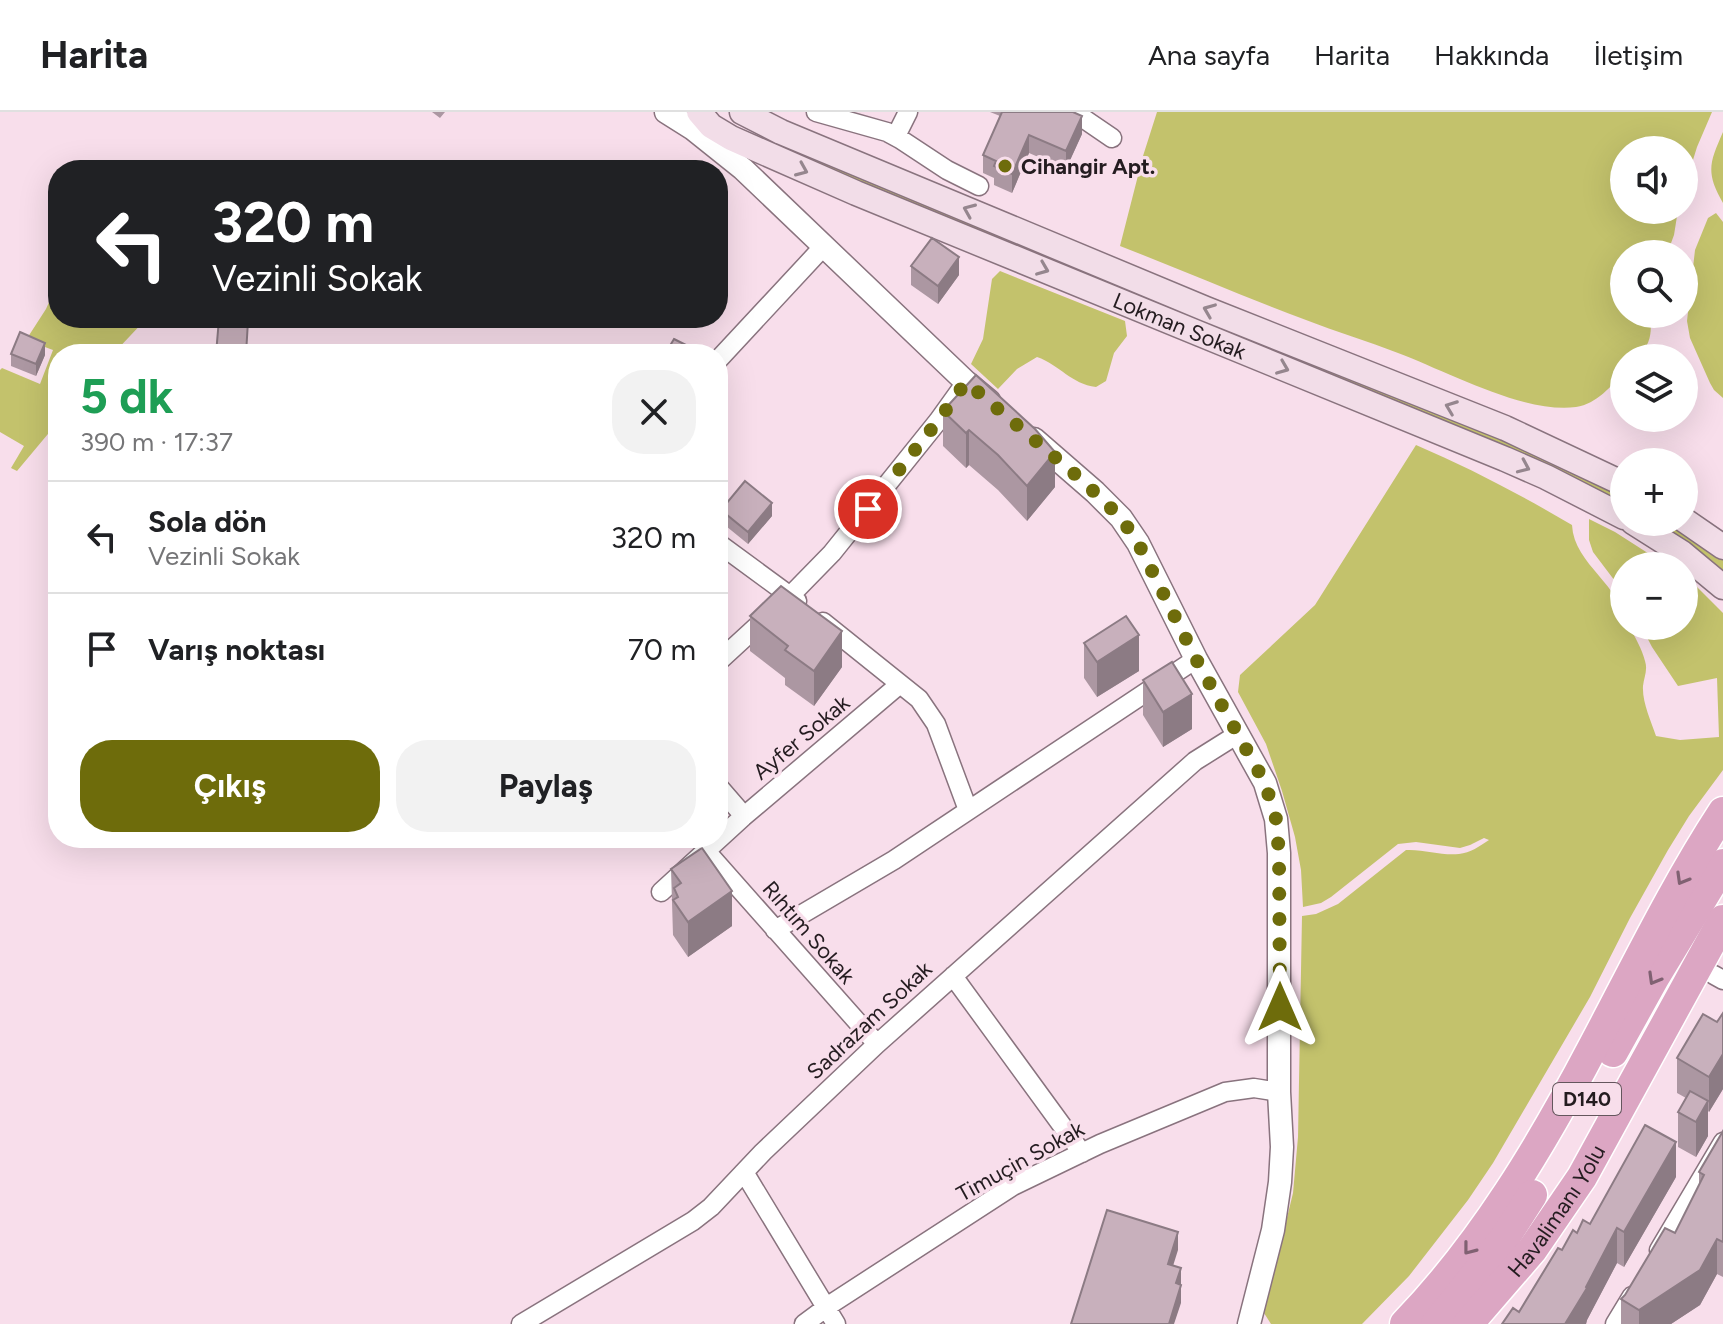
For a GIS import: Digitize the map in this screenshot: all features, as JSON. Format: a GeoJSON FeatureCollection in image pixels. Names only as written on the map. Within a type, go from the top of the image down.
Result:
{"type":"FeatureCollection","features":[{"type":"Feature","properties":{"kind":"highway"},"geometry":{"type":"LineString","coordinates":[[1405,1324],[1469,1249],[1520,1176],[1593,1049],[1670,901],[1723,812]]}},
{"type":"Feature","properties":{"kind":"highway","name":"D140"},"geometry":{"type":"LineString","coordinates":[[1436,1324],[1504,1239],[1553,1161],[1654,978],[1723,864]]}},
{"type":"Feature","properties":{"kind":"highway","name":"Havalimanı Yolu"},"geometry":{"type":"LineString","coordinates":[[1468,1324],[1532,1250],[1582,1177],[1723,920]]}},
{"type":"Feature","properties":{"kind":"highway"},"geometry":{"type":"LineString","coordinates":[[1492,1324],[1574,1226],[1720,971]]}},
{"type":"Feature","properties":{"kind":"main road"},"geometry":{"type":"LineString","coordinates":[[699,112],[727,145]]}},
{"type":"Feature","properties":{"kind":"main road","name":"Lokman Sokak"},"geometry":{"type":"LineString","coordinates":[[745,113],[796,138],[1206,309],[1505,428],[1610,477]]}},
{"type":"Feature","properties":{"kind":"main road","name":"Lokman Sokak"},"geometry":{"type":"LineString","coordinates":[[727,145],[856,193],[1505,459],[1610,510]]}},
{"type":"Feature","properties":{"kind":"main road"},"geometry":{"type":"LineString","coordinates":[[1698,530],[1723,547]]}},
{"type":"Feature","properties":{"kind":"main road"},"geometry":{"type":"LineString","coordinates":[[1655,536],[1682,553],[1723,587]]}},
{"type":"Feature","properties":{"kind":"street"},"geometry":{"type":"LineString","coordinates":[[666,112],[727,145],[824,246],[966,382],[1083,481],[1121,518],[1138,543],[1196,659],[1265,783],[1276,819],[1279,868],[1279,1092],[1282,1147],[1271,1240],[1249,1324]]}},
{"type":"Feature","properties":{"kind":"street"},"geometry":{"type":"LineString","coordinates":[[816,112],[896,136],[938,165],[979,186]]}},
{"type":"Feature","properties":{"kind":"street"},"geometry":{"type":"LineString","coordinates":[[896,136],[908,112]]}},
{"type":"Feature","properties":{"kind":"street"},"geometry":{"type":"LineString","coordinates":[[1074,112],[1112,138]]}},
{"type":"Feature","properties":{"kind":"street","name":"Lokman Sokak"},"geometry":{"type":"LineString","coordinates":[[727,145],[745,113]]}},
{"type":"Feature","properties":{"kind":"street"},"geometry":{"type":"LineString","coordinates":[[728,349],[824,246]]}},
{"type":"Feature","properties":{"kind":"street"},"geometry":{"type":"LineString","coordinates":[[728,653],[832,553],[966,382]]}},
{"type":"Feature","properties":{"kind":"street"},"geometry":{"type":"LineString","coordinates":[[728,550],[919,699],[936,724],[968,810]]}},
{"type":"Feature","properties":{"kind":"street"},"geometry":{"type":"LineString","coordinates":[[775,930],[894,860],[1196,659]]}},
{"type":"Feature","properties":{"kind":"street","name":"Ayfer Sokak"},"geometry":{"type":"LineString","coordinates":[[728,831],[900,684]]}},
{"type":"Feature","properties":{"kind":"street","name":"Sadrazam Sokak"},"geometry":{"type":"LineString","coordinates":[[521,1324],[693,1221],[711,1207],[877,1044],[1195,761],[1238,734]]}},
{"type":"Feature","properties":{"kind":"street"},"geometry":{"type":"LineString","coordinates":[[728,798],[744,816]]}},
{"type":"Feature","properties":{"kind":"street","name":"Ayfer Sokak"},"geometry":{"type":"LineString","coordinates":[[661,892],[709,848]]}},
{"type":"Feature","properties":{"kind":"street","name":"Rıhtım Sokak"},"geometry":{"type":"LineString","coordinates":[[706,851],[877,1044]]}},
{"type":"Feature","properties":{"kind":"street"},"geometry":{"type":"LineString","coordinates":[[953,976],[1082,1153]]}},
{"type":"Feature","properties":{"kind":"street","name":"Timuçin Sokak"},"geometry":{"type":"LineString","coordinates":[[804,1324],[831,1316],[1013,1186],[1225,1092],[1254,1088],[1279,1092]]}},
{"type":"Feature","properties":{"kind":"street"},"geometry":{"type":"LineString","coordinates":[[1654,1259],[1723,1142]]}},
{"type":"Feature","properties":{"kind":"street"},"geometry":{"type":"LineString","coordinates":[[744,1172],[831,1316]]}},
{"type":"Feature","properties":{"kind":"street"},"geometry":{"type":"LineString","coordinates":[[1615,1324],[1638,1285]]}},
{"type":"Feature","properties":{"kind":"shaded area"},"geometry":{"type":"Polygon","coordinates":[[[1157,112],[1712,112],[1698,145],[1698,136],[1610,136],[1610,224],[1676,224],[1672,240],[1610,240],[1610,328],[1651,328],[1650,337],[1647,344],[1610,344],[1610,387],[1597,398],[1576,407],[1555,407],[1509,398],[1120,246],[1157,112]]]}},
{"type":"Feature","properties":{"kind":"shaded area"},"geometry":{"type":"Polygon","coordinates":[[[1723,132],[1723,203],[1711,167],[1723,132]]]}},
{"type":"Feature","properties":{"kind":"shaded area"},"geometry":{"type":"Polygon","coordinates":[[[784,145],[1445,413],[1610,489],[1610,496],[1507,448],[787,150],[784,145]]]}},
{"type":"Feature","properties":{"kind":"shaded area"},"geometry":{"type":"Polygon","coordinates":[[[1716,213],[1723,222],[1723,398],[1710,383],[1698,356],[1698,344],[1693,344],[1688,328],[1698,328],[1698,243],[1708,218],[1716,213]]]}},
{"type":"Feature","properties":{"kind":"shaded area"},"geometry":{"type":"Polygon","coordinates":[[[1000,271],[1125,321],[1127,336],[1114,353],[1106,381],[1096,387],[1087,385],[1037,357],[1017,369],[998,389],[971,364],[983,339],[992,279],[1000,271]]]}},
{"type":"Feature","properties":{"kind":"shaded area"},"geometry":{"type":"Polygon","coordinates":[[[48,304],[48,328],[138,328],[122,344],[48,344],[48,348],[26,340],[48,304]]]}},
{"type":"Feature","properties":{"kind":"shaded area"},"geometry":{"type":"Polygon","coordinates":[[[48,363],[48,434],[17,471],[11,468],[24,446],[0,432],[0,370],[2,368],[40,384],[48,363]]]}},
{"type":"Feature","properties":{"kind":"shaded area"},"geometry":{"type":"Polygon","coordinates":[[[1416,445],[1495,482],[1572,525],[1581,552],[1610,590],[1610,640],[1636,640],[1642,652],[1646,667],[1644,698],[1656,736],[1680,740],[1719,737],[1717,678],[1678,686],[1648,640],[1698,640],[1698,588],[1723,613],[1723,770],[1668,850],[1590,997],[1493,1163],[1409,1276],[1362,1324],[1271,1324],[1264,1313],[1293,1193],[1298,1137],[1302,916],[1316,914],[1338,904],[1406,850],[1459,854],[1489,840],[1484,838],[1460,848],[1416,842],[1398,844],[1331,897],[1303,907],[1301,870],[1282,791],[1266,744],[1238,692],[1240,675],[1315,605],[1416,445]]]}},
{"type":"Feature","properties":{"kind":"shaded area"},"geometry":{"type":"Polygon","coordinates":[[[1589,519],[1610,530],[1610,536],[1621,536],[1646,552],[1610,552],[1610,574],[1593,552],[1589,540],[1589,519]]]}},
{"type":"Feature","properties":{"kind":"shaded area"},"geometry":{"type":"Polygon","coordinates":[[[1673,536],[1691,536],[1723,558],[1723,575],[1698,556],[1698,552],[1693,552],[1673,536]]]}},
{"type":"Feature","properties":{"kind":"building"},"geometry":{"type":"Polygon","coordinates":[[[1002,112],[1073,112],[1082,116],[1066,151],[1029,135],[1012,174],[994,166],[996,161],[983,155],[1002,112]]]}},
{"type":"Feature","properties":{"kind":"building"},"geometry":{"type":"Polygon","coordinates":[[[932,238],[959,257],[938,286],[911,266],[932,238]]]}},
{"type":"Feature","properties":{"kind":"building"},"geometry":{"type":"Polygon","coordinates":[[[218,328],[248,328],[247,344],[217,344],[218,328]]]}},
{"type":"Feature","properties":{"kind":"building"},"geometry":{"type":"Polygon","coordinates":[[[20,332],[45,343],[36,364],[11,354],[20,332]]]}},
{"type":"Feature","properties":{"kind":"building"},"geometry":{"type":"Polygon","coordinates":[[[976,375],[1035,429],[1055,452],[1027,486],[998,455],[969,430],[966,433],[943,411],[976,375]]]}},
{"type":"Feature","properties":{"kind":"building"},"geometry":{"type":"Polygon","coordinates":[[[745,481],[772,503],[748,532],[728,516],[728,502],[745,481]]]}},
{"type":"Feature","properties":{"kind":"building"},"geometry":{"type":"Polygon","coordinates":[[[781,586],[842,631],[814,671],[785,650],[788,646],[750,616],[781,586]]]}},
{"type":"Feature","properties":{"kind":"building"},"geometry":{"type":"Polygon","coordinates":[[[1126,616],[1139,635],[1097,662],[1084,643],[1126,616]]]}},
{"type":"Feature","properties":{"kind":"building"},"geometry":{"type":"Polygon","coordinates":[[[1172,662],[1192,694],[1163,712],[1143,680],[1172,662]]]}},
{"type":"Feature","properties":{"kind":"building"},"geometry":{"type":"Polygon","coordinates":[[[702,848],[732,891],[688,922],[673,900],[678,897],[674,888],[681,883],[671,869],[702,848]]]}},
{"type":"Feature","properties":{"kind":"building"},"geometry":{"type":"Polygon","coordinates":[[[1723,1013],[1723,1054],[1709,1077],[1677,1058],[1703,1014],[1717,1022],[1723,1013]]]}},
{"type":"Feature","properties":{"kind":"building"},"geometry":{"type":"Polygon","coordinates":[[[1690,1091],[1708,1101],[1696,1122],[1678,1112],[1690,1091]]]}},
{"type":"Feature","properties":{"kind":"building"},"geometry":{"type":"Polygon","coordinates":[[[1645,1125],[1676,1142],[1624,1232],[1617,1228],[1565,1324],[1502,1324],[1513,1308],[1519,1312],[1558,1248],[1562,1250],[1573,1230],[1577,1233],[1583,1220],[1590,1224],[1645,1125]]]}},
{"type":"Feature","properties":{"kind":"building"},"geometry":{"type":"Polygon","coordinates":[[[1723,1131],[1723,1242],[1717,1239],[1700,1270],[1639,1310],[1621,1299],[1665,1228],[1675,1233],[1704,1175],[1699,1172],[1723,1131]]]}},
{"type":"Feature","properties":{"kind":"building"},"geometry":{"type":"Polygon","coordinates":[[[1107,1210],[1178,1232],[1168,1264],[1181,1268],[1176,1283],[1181,1285],[1169,1324],[1071,1324],[1107,1210]]]}},
{"type":"Feature","properties":{"kind":"place","name":"Cihangir Apt."},"geometry":{"type":"Point","coordinates":[1005,166]}},
{"type":"Feature","properties":{"kind":"route"},"geometry":{"type":"LineString","coordinates":[[868,509],[966,382],[1083,481],[1121,518],[1152,568],[1196,659],[1265,783],[1276,819],[1279,853],[1280,1007]]}}]}
